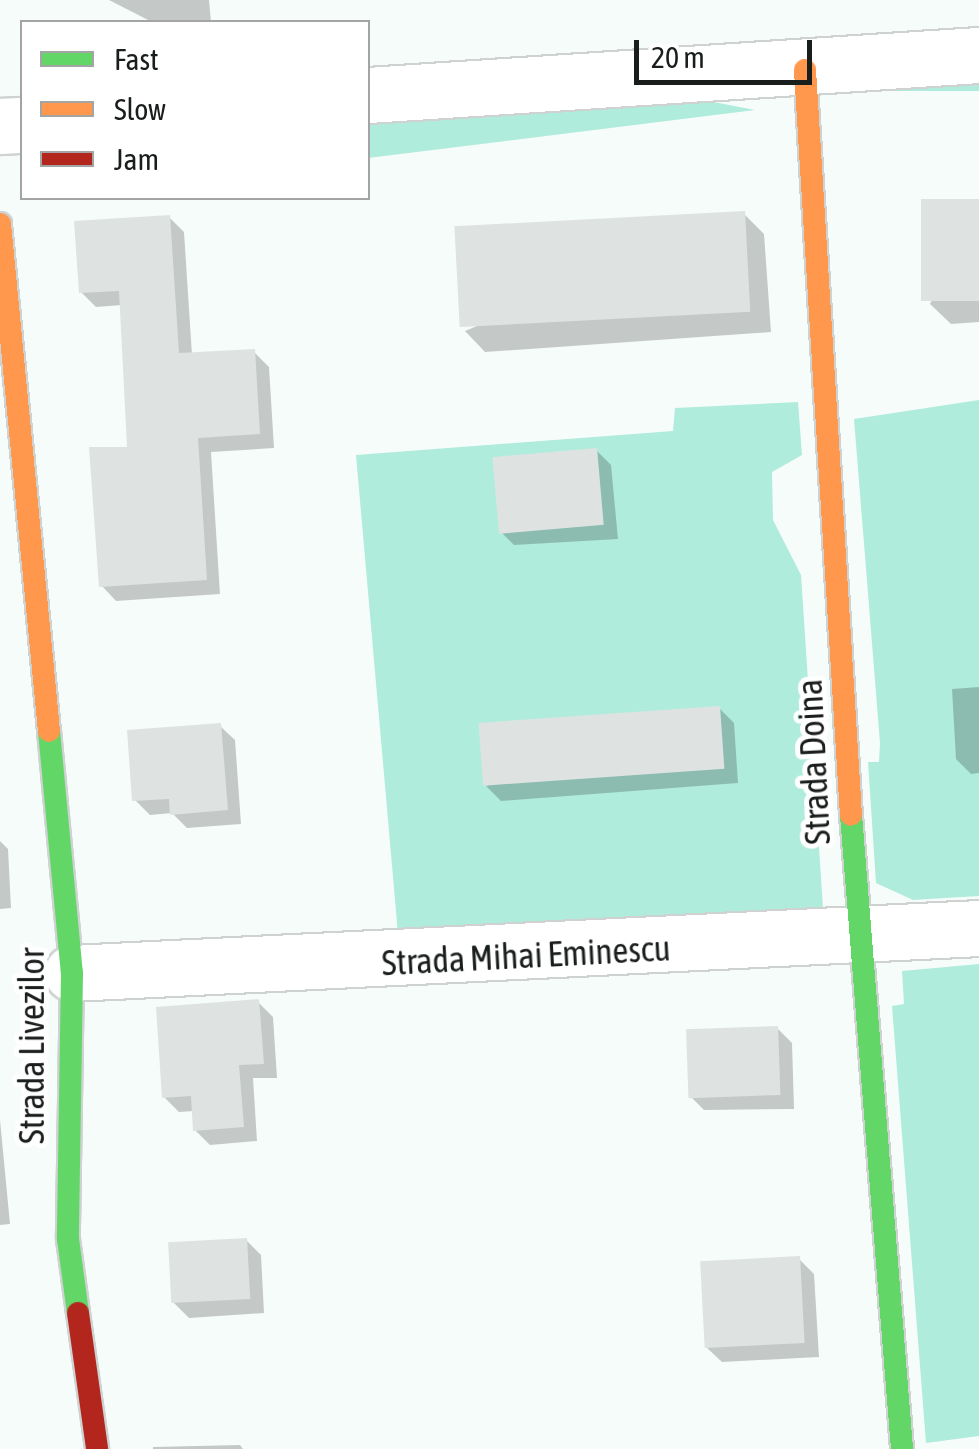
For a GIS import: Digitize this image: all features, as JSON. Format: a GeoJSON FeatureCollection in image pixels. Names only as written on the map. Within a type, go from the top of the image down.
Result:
{"type":"FeatureCollection","features":[{"type":"Feature","properties":{"kind":"street"},"geometry":{"type":"LineString","coordinates":[[370,95],[805,70],[979,54]]}},
{"type":"Feature","properties":{"kind":"street","name":"Strada Doina"},"geometry":{"type":"LineString","coordinates":[[805,70],[858,937],[902,1449]]}},
{"type":"Feature","properties":{"kind":"street","name":"Strada Livezilor"},"geometry":{"type":"LineString","coordinates":[[0,224],[72,974],[68,1239],[97,1449]]}},
{"type":"Feature","properties":{"kind":"street","name":"Strada Mihai Eminescu"},"geometry":{"type":"LineString","coordinates":[[72,974],[979,928]]}},
{"type":"Feature","properties":{"kind":"green space"},"geometry":{"type":"Polygon","coordinates":[[[844,68],[979,68],[979,91],[844,91],[844,68]]]}},
{"type":"Feature","properties":{"kind":"green space"},"geometry":{"type":"Polygon","coordinates":[[[703,100],[755,110],[370,158],[370,111],[703,100]]]}},
{"type":"Feature","properties":{"kind":"green space"},"geometry":{"type":"Polygon","coordinates":[[[979,400],[979,896],[913,900],[876,883],[868,762],[879,762],[880,743],[854,419],[979,400]]]}},
{"type":"Feature","properties":{"kind":"green space"},"geometry":{"type":"Polygon","coordinates":[[[798,402],[802,455],[772,472],[773,520],[801,575],[823,908],[398,934],[356,455],[673,431],[675,408],[798,402]]]}},
{"type":"Feature","properties":{"kind":"green space"},"geometry":{"type":"Polygon","coordinates":[[[979,964],[979,1436],[926,1443],[892,1006],[904,1004],[902,971],[979,964]]]}},
{"type":"Feature","properties":{"kind":"building"},"geometry":{"type":"Polygon","coordinates":[[[921,199],[979,199],[979,301],[921,301],[921,199]]]}},
{"type":"Feature","properties":{"kind":"building"},"geometry":{"type":"Polygon","coordinates":[[[745,211],[750,312],[460,327],[454,226],[745,211]]]}},
{"type":"Feature","properties":{"kind":"building"},"geometry":{"type":"Polygon","coordinates":[[[170,215],[179,353],[255,349],[260,434],[198,438],[207,580],[99,587],[89,447],[127,447],[119,291],[79,293],[74,221],[170,215]]]}},
{"type":"Feature","properties":{"kind":"building"},"geometry":{"type":"Polygon","coordinates":[[[597,448],[604,525],[499,534],[492,457],[597,448]]]}},
{"type":"Feature","properties":{"kind":"building"},"geometry":{"type":"Polygon","coordinates":[[[720,706],[724,769],[483,786],[479,723],[720,706]]]}},
{"type":"Feature","properties":{"kind":"building"},"geometry":{"type":"Polygon","coordinates":[[[221,723],[228,810],[170,815],[169,799],[132,801],[127,730],[221,723]]]}},
{"type":"Feature","properties":{"kind":"building"},"geometry":{"type":"Polygon","coordinates":[[[259,999],[264,1064],[239,1065],[244,1127],[193,1131],[191,1096],[162,1098],[156,1007],[259,999]]]}},
{"type":"Feature","properties":{"kind":"building"},"geometry":{"type":"Polygon","coordinates":[[[778,1026],[780,1095],[688,1098],[686,1029],[778,1026]]]}},
{"type":"Feature","properties":{"kind":"building"},"geometry":{"type":"Polygon","coordinates":[[[247,1238],[250,1299],[171,1303],[168,1242],[247,1238]]]}},
{"type":"Feature","properties":{"kind":"building"},"geometry":{"type":"Polygon","coordinates":[[[800,1256],[805,1343],[705,1348],[700,1261],[800,1256]]]}},
{"type":"Feature","properties":{"kind":"traffic: fast"},"geometry":{"type":"LineString","coordinates":[[49,731],[72,973],[68,1239],[78,1313]]}},
{"type":"Feature","properties":{"kind":"traffic: fast"},"geometry":{"type":"LineString","coordinates":[[851,815],[902,1449]]}},
{"type":"Feature","properties":{"kind":"traffic: slow"},"geometry":{"type":"LineString","coordinates":[[805,70],[851,815]]}},
{"type":"Feature","properties":{"kind":"traffic: slow"},"geometry":{"type":"LineString","coordinates":[[0,224],[49,731]]}},
{"type":"Feature","properties":{"kind":"traffic: jam"},"geometry":{"type":"LineString","coordinates":[[78,1313],[97,1449]]}}]}
